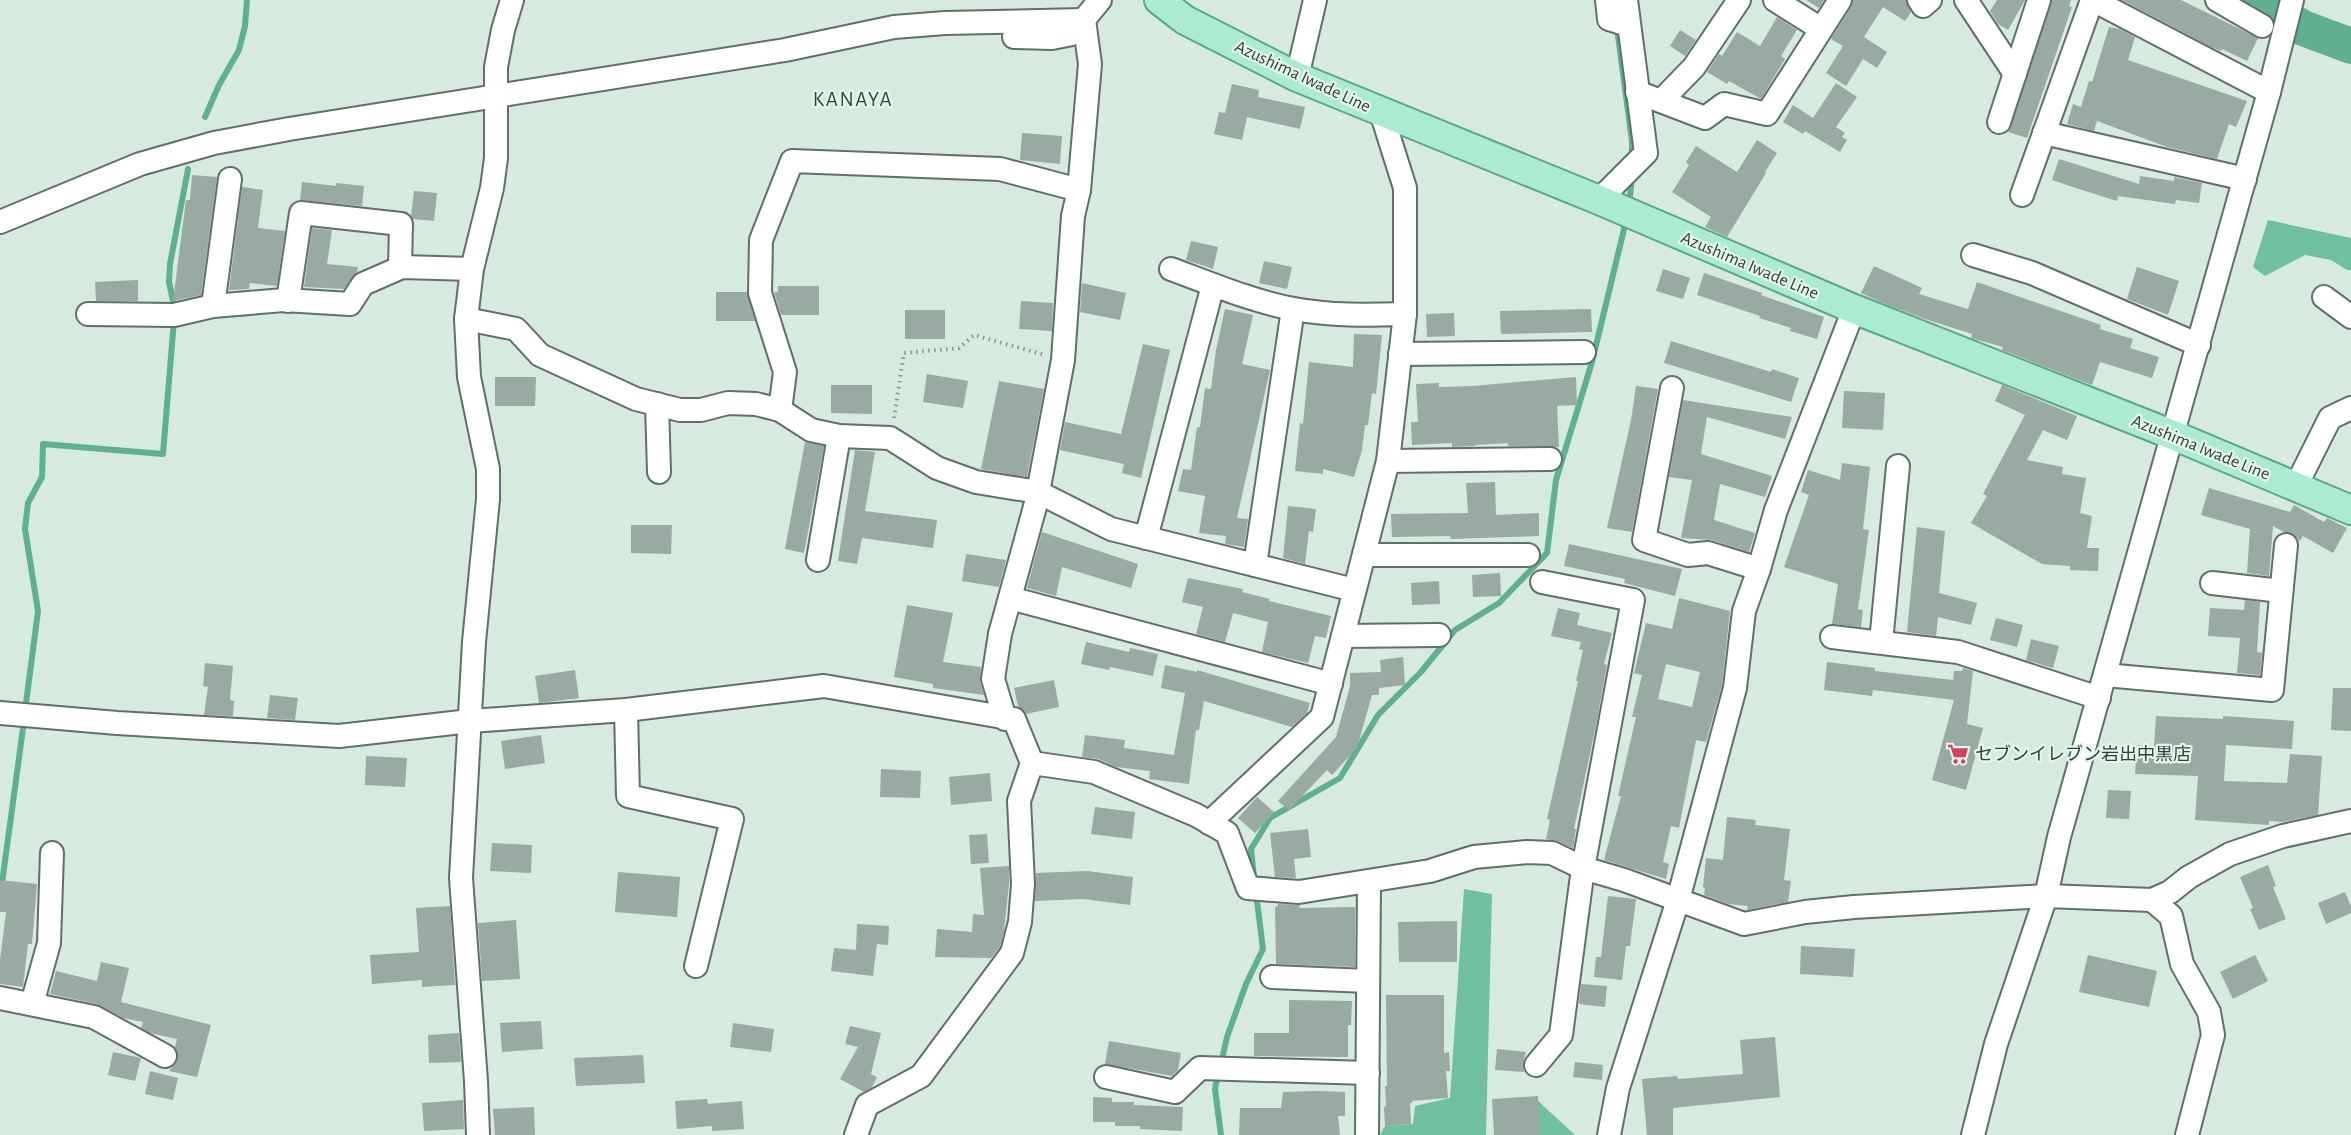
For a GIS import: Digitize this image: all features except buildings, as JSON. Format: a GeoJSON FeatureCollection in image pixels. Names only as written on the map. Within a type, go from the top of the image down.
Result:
{"type":"FeatureCollection","features":[{"type":"Feature","properties":{"kind":"main road","name":"Azushima Iwade Line"},"geometry":{"type":"LineString","coordinates":[[1169,3],[1185,20],[1297,77],[1599,200],[1854,309],[2173,435],[2351,510]]}},
{"type":"Feature","properties":{"kind":"street"},"geometry":{"type":"LineString","coordinates":[[478,1135],[461,878],[474,642],[489,499],[488,469],[468,376],[466,319],[472,270],[492,188],[496,158],[496,67],[502,30],[512,0]]}},
{"type":"Feature","properties":{"kind":"street"},"geometry":{"type":"LineString","coordinates":[[0,222],[140,164],[214,144],[495,95],[785,50],[836,49],[944,38],[995,36],[1052,38],[1072,34],[1100,0]]}},
{"type":"Feature","properties":{"kind":"street"},"geometry":{"type":"LineString","coordinates":[[1297,77],[1314,0]]}},
{"type":"Feature","properties":{"kind":"street"},"geometry":{"type":"LineString","coordinates":[[1607,0],[1609,19],[1628,25]]}},
{"type":"Feature","properties":{"kind":"street"},"geometry":{"type":"LineString","coordinates":[[1599,200],[1646,153],[1626,0]]}},
{"type":"Feature","properties":{"kind":"street"},"geometry":{"type":"LineString","coordinates":[[1661,101],[1694,67],[1739,0]]}},
{"type":"Feature","properties":{"kind":"street"},"geometry":{"type":"LineString","coordinates":[[1774,0],[1821,29]]}},
{"type":"Feature","properties":{"kind":"street"},"geometry":{"type":"LineString","coordinates":[[1637,92],[1705,118],[1724,104],[1767,114],[1840,0]]}},
{"type":"Feature","properties":{"kind":"street"},"geometry":{"type":"LineString","coordinates":[[1919,0],[1923,6],[1930,0]]}},
{"type":"Feature","properties":{"kind":"street"},"geometry":{"type":"LineString","coordinates":[[1966,0],[2015,74]]}},
{"type":"Feature","properties":{"kind":"street"},"geometry":{"type":"LineString","coordinates":[[1999,122],[2039,0]]}},
{"type":"Feature","properties":{"kind":"street"},"geometry":{"type":"LineString","coordinates":[[2022,195],[2092,0],[2269,92]]}},
{"type":"Feature","properties":{"kind":"street"},"geometry":{"type":"LineString","coordinates":[[2217,0],[2262,26]]}},
{"type":"Feature","properties":{"kind":"street"},"geometry":{"type":"LineString","coordinates":[[1973,1135],[1996,1044],[2046,896],[2059,837],[2199,345],[2292,0]]}},
{"type":"Feature","properties":{"kind":"street"},"geometry":{"type":"LineString","coordinates":[[1005,719],[993,679],[1000,634],[1038,492],[1063,360],[1073,216],[1079,190],[1090,64],[1084,20]]}},
{"type":"Feature","properties":{"kind":"street"},"geometry":{"type":"LineString","coordinates":[[1209,823],[1322,717],[1388,461],[1405,314],[1405,188],[1381,112]]}},
{"type":"Feature","properties":{"kind":"street"},"geometry":{"type":"LineString","coordinates":[[2044,133],[2245,179]]}},
{"type":"Feature","properties":{"kind":"street"},"geometry":{"type":"LineString","coordinates":[[780,410],[785,372],[760,293],[761,240],[792,161],[1000,169],[1079,190]]}},
{"type":"Feature","properties":{"kind":"street"},"geometry":{"type":"LineString","coordinates":[[213,306],[230,179]]}},
{"type":"Feature","properties":{"kind":"street"},"geometry":{"type":"LineString","coordinates":[[288,301],[301,213],[401,224],[400,267]]}},
{"type":"Feature","properties":{"kind":"street"},"geometry":{"type":"LineString","coordinates":[[1973,255],[2032,273],[2199,345]]}},
{"type":"Feature","properties":{"kind":"street"},"geometry":{"type":"LineString","coordinates":[[88,314],[174,315],[213,306],[288,301],[350,304],[363,284],[400,267],[472,270]]}},
{"type":"Feature","properties":{"kind":"street"},"geometry":{"type":"LineString","coordinates":[[1171,269],[1213,285],[1293,309],[1355,316],[1405,314]]}},
{"type":"Feature","properties":{"kind":"street"},"geometry":{"type":"LineString","coordinates":[[1146,538],[1213,285]]}},
{"type":"Feature","properties":{"kind":"street"},"geometry":{"type":"LineString","coordinates":[[2324,297],[2351,317]]}},
{"type":"Feature","properties":{"kind":"street"},"geometry":{"type":"LineString","coordinates":[[1255,565],[1293,309]]}},
{"type":"Feature","properties":{"kind":"street"},"geometry":{"type":"LineString","coordinates":[[1609,1135],[1617,1088],[1678,900],[1735,688],[1744,611],[1776,510],[1854,309]]}},
{"type":"Feature","properties":{"kind":"street"},"geometry":{"type":"LineString","coordinates":[[466,319],[516,329],[540,355],[636,399],[680,410],[701,410],[728,404],[756,404],[780,410],[811,430],[839,436],[890,438],[937,468],[976,482],[1038,492],[1111,530],[1354,590]]}},
{"type":"Feature","properties":{"kind":"street"},"geometry":{"type":"LineString","coordinates":[[1400,354],[1584,352]]}},
{"type":"Feature","properties":{"kind":"street"},"geometry":{"type":"LineString","coordinates":[[1672,388],[1644,540],[1688,555],[1708,553],[1759,569]]}},
{"type":"Feature","properties":{"kind":"street"},"geometry":{"type":"LineString","coordinates":[[657,404],[659,472]]}},
{"type":"Feature","properties":{"kind":"street"},"geometry":{"type":"LineString","coordinates":[[2296,486],[2330,418],[2351,408]]}},
{"type":"Feature","properties":{"kind":"street"},"geometry":{"type":"LineString","coordinates":[[818,560],[839,436]]}},
{"type":"Feature","properties":{"kind":"street"},"geometry":{"type":"LineString","coordinates":[[1388,461],[1550,459]]}},
{"type":"Feature","properties":{"kind":"street"},"geometry":{"type":"LineString","coordinates":[[1881,642],[1898,466]]}},
{"type":"Feature","properties":{"kind":"street"},"geometry":{"type":"LineString","coordinates":[[2105,675],[2272,690],[2286,545]]}},
{"type":"Feature","properties":{"kind":"street"},"geometry":{"type":"LineString","coordinates":[[1364,555],[1527,555]]}},
{"type":"Feature","properties":{"kind":"street"},"geometry":{"type":"LineString","coordinates":[[1536,1065],[1561,1035],[1583,868],[1633,600],[1542,582]]}},
{"type":"Feature","properties":{"kind":"street"},"geometry":{"type":"LineString","coordinates":[[2212,583],[2282,591]]}},
{"type":"Feature","properties":{"kind":"street"},"geometry":{"type":"LineString","coordinates":[[1010,598],[1331,684]]}},
{"type":"Feature","properties":{"kind":"street"},"geometry":{"type":"LineString","coordinates":[[1343,636],[1438,636]]}},
{"type":"Feature","properties":{"kind":"street"},"geometry":{"type":"LineString","coordinates":[[1832,637],[1958,652],[2099,698]]}},
{"type":"Feature","properties":{"kind":"street"},"geometry":{"type":"LineString","coordinates":[[0,713],[117,723],[339,736],[470,721],[626,710],[824,686],[1014,719],[1032,763],[1018,801],[1023,884],[1020,922],[1012,953],[921,1076],[867,1105],[856,1135]]}},
{"type":"Feature","properties":{"kind":"street"},"geometry":{"type":"LineString","coordinates":[[626,710],[628,796],[732,819],[696,966]]}},
{"type":"Feature","properties":{"kind":"street"},"geometry":{"type":"LineString","coordinates":[[1032,763],[1094,772],[1196,815],[1227,833],[1248,888],[1299,892],[1430,871],[1474,856],[1527,852],[1552,853],[1583,868],[1624,880],[1744,924],[1805,912],[1844,908],[2046,896],[2152,900],[2170,892],[2189,877],[2230,854],[2283,836],[2351,821]]}},
{"type":"Feature","properties":{"kind":"street"},"geometry":{"type":"LineString","coordinates":[[32,1004],[49,943],[52,853]]}},
{"type":"Feature","properties":{"kind":"street"},"geometry":{"type":"LineString","coordinates":[[1367,1135],[1369,882]]}},
{"type":"Feature","properties":{"kind":"street"},"geometry":{"type":"LineString","coordinates":[[2152,900],[2171,916],[2182,964],[2209,1012],[2213,1035],[2187,1135]]}},
{"type":"Feature","properties":{"kind":"street"},"geometry":{"type":"LineString","coordinates":[[1272,977],[1368,981]]}},
{"type":"Feature","properties":{"kind":"street"},"geometry":{"type":"LineString","coordinates":[[0,998],[94,1017],[165,1056]]}},
{"type":"Feature","properties":{"kind":"street"},"geometry":{"type":"LineString","coordinates":[[1106,1077],[1175,1092],[1200,1068],[1368,1073]]}},
{"type":"Feature","properties":{"kind":"path"},"geometry":{"type":"LineString","coordinates":[[890,438],[904,353],[958,348],[974,335],[1063,360]]}},
{"type":"Feature","properties":{"kind":"green space"},"geometry":{"type":"Polygon","coordinates":[[[2268,220],[2351,238],[2351,270],[2331,260],[2305,255],[2265,276],[2253,267],[2268,220]]]}},
{"type":"Feature","properties":{"kind":"green space"},"geometry":{"type":"Polygon","coordinates":[[[1464,889],[1492,894],[1486,1135],[1380,1135],[1385,1126],[1413,1124],[1415,1106],[1450,1098],[1464,889]]]}},
{"type":"Feature","properties":{"kind":"green space"},"geometry":{"type":"Polygon","coordinates":[[[1537,1100],[1575,1135],[1528,1135],[1537,1100]]]}},
{"type":"Feature","properties":{"kind":"waterway"},"geometry":{"type":"LineString","coordinates":[[205,117],[219,85],[239,50],[245,26],[247,0]]}},
{"type":"Feature","properties":{"kind":"waterway"},"geometry":{"type":"LineString","coordinates":[[2255,0],[2303,28],[2351,46]]}},
{"type":"Feature","properties":{"kind":"waterway"},"geometry":{"type":"LineString","coordinates":[[1617,28],[1632,141],[1632,157]]}},
{"type":"Feature","properties":{"kind":"waterway"},"geometry":{"type":"LineString","coordinates":[[175,310],[169,282],[170,264],[188,169]]}},
{"type":"Feature","properties":{"kind":"waterway"},"geometry":{"type":"LineString","coordinates":[[1629,205],[1632,177]]}},
{"type":"Feature","properties":{"kind":"waterway"},"geometry":{"type":"LineString","coordinates":[[1254,877],[1251,849],[1270,818],[1340,778],[1378,715],[1421,672],[1455,630],[1499,603],[1547,553],[1556,480],[1592,362],[1626,221]]}},
{"type":"Feature","properties":{"kind":"waterway"},"geometry":{"type":"LineString","coordinates":[[25,711],[38,611],[25,529],[28,503],[42,477],[43,444],[163,454],[174,320]]}},
{"type":"Feature","properties":{"kind":"waterway"},"geometry":{"type":"LineString","coordinates":[[0,898],[24,721]]}},
{"type":"Feature","properties":{"kind":"waterway"},"geometry":{"type":"LineString","coordinates":[[1221,1064],[1227,1037],[1246,984],[1263,949],[1256,893]]}},
{"type":"Feature","properties":{"kind":"waterway"},"geometry":{"type":"LineString","coordinates":[[1218,1073],[1215,1089],[1221,1135]]}},
{"type":"Feature","properties":{"kind":"place","name":"セブンイレブン岩出中黒店"},"geometry":{"type":"Point","coordinates":[1958,754]}},
{"type":"Feature","properties":{"kind":"district","name":"KANAYA"},"geometry":{"type":"Point","coordinates":[853,99]}}]}
